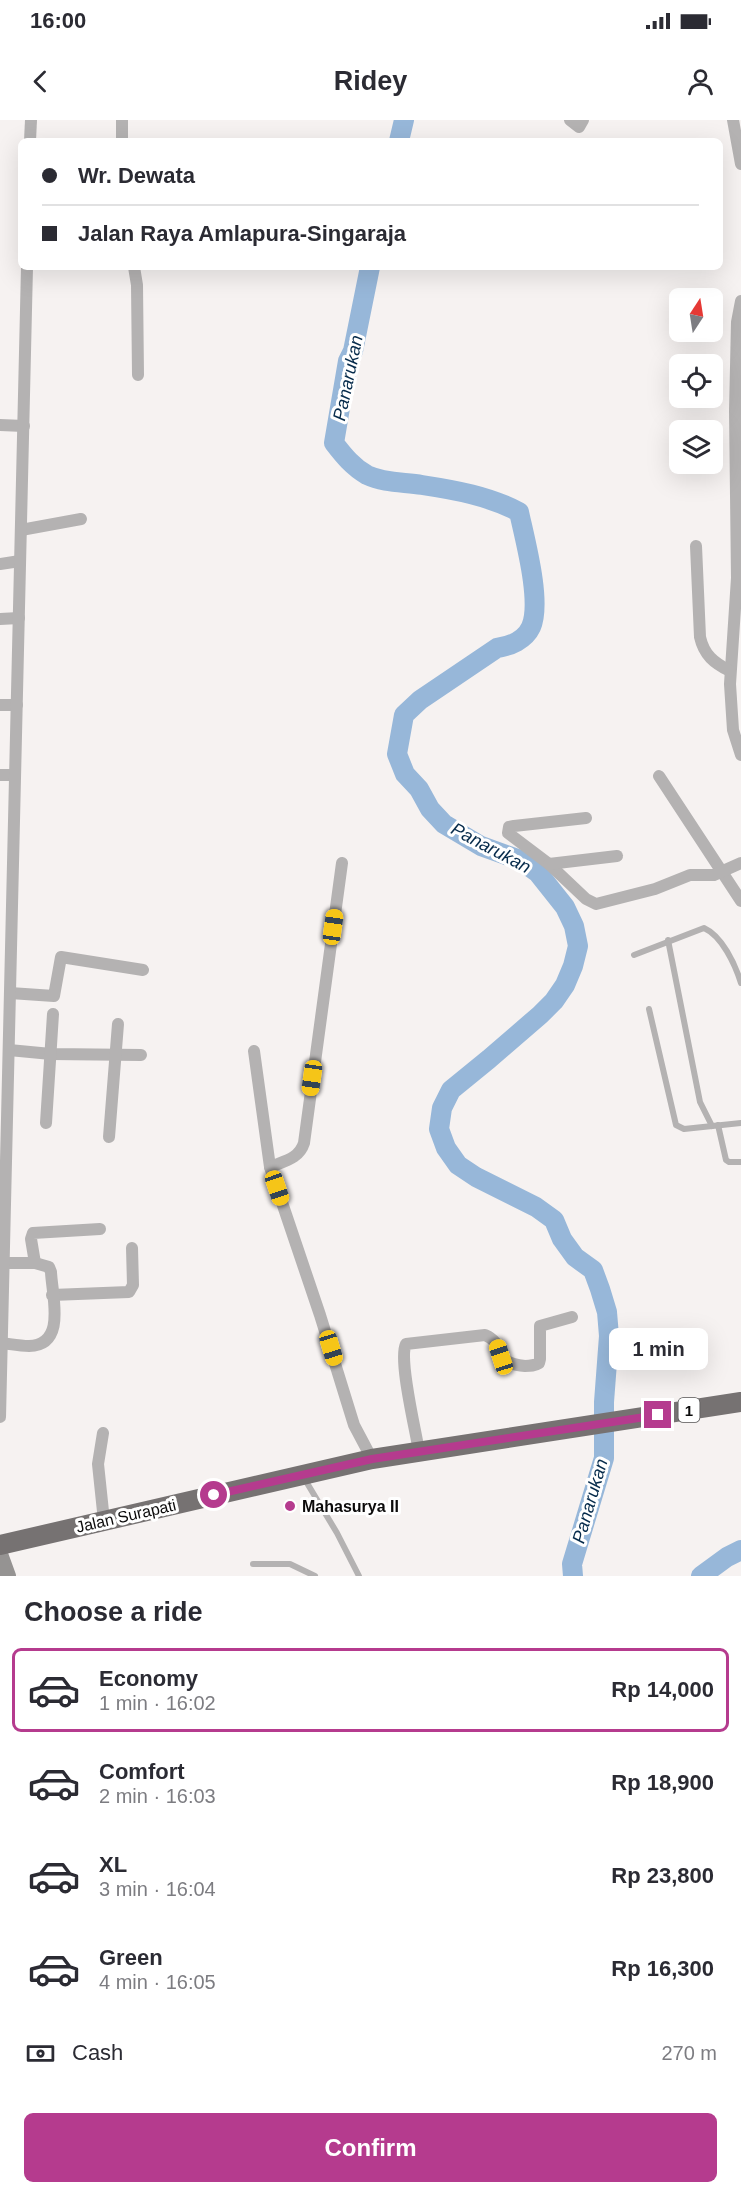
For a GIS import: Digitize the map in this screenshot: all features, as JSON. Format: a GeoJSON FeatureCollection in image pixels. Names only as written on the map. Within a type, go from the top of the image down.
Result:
{"type":"FeatureCollection","features":[{"type":"Feature","properties":{"kind":"highway","name":"Jalan Surapati"},"geometry":{"type":"LineString","coordinates":[[0,1545],[372,1459],[741,1402]]}},
{"type":"Feature","properties":{"kind":"main road"},"geometry":{"type":"LineString","coordinates":[[0,1554],[8,1576]]}},
{"type":"Feature","properties":{"kind":"street"},"geometry":{"type":"LineString","coordinates":[[30,138],[31,120]]}},
{"type":"Feature","properties":{"kind":"street"},"geometry":{"type":"LineString","coordinates":[[122,120],[122,138]]}},
{"type":"Feature","properties":{"kind":"street"},"geometry":{"type":"LineString","coordinates":[[570,120],[579,127],[583,120]]}},
{"type":"Feature","properties":{"kind":"street"},"geometry":{"type":"LineString","coordinates":[[733,120],[741,164]]}},
{"type":"Feature","properties":{"kind":"street"},"geometry":{"type":"LineString","coordinates":[[0,1417],[2,1217],[9,1050],[27,270]]}},
{"type":"Feature","properties":{"kind":"street"},"geometry":{"type":"LineString","coordinates":[[134,270],[137,285],[138,375]]}},
{"type":"Feature","properties":{"kind":"street"},"geometry":{"type":"LineString","coordinates":[[741,301],[737,322],[735,411],[739,542],[735,627],[730,671],[734,730],[741,755]]}},
{"type":"Feature","properties":{"kind":"street"},"geometry":{"type":"LineString","coordinates":[[0,425],[24,426]]}},
{"type":"Feature","properties":{"kind":"street"},"geometry":{"type":"LineString","coordinates":[[21,530],[81,519]]}},
{"type":"Feature","properties":{"kind":"street"},"geometry":{"type":"LineString","coordinates":[[696,546],[700,637],[709,657],[730,671]]}},
{"type":"Feature","properties":{"kind":"street"},"geometry":{"type":"LineString","coordinates":[[0,564],[20,561]]}},
{"type":"Feature","properties":{"kind":"street"},"geometry":{"type":"LineString","coordinates":[[0,619],[19,618]]}},
{"type":"Feature","properties":{"kind":"street"},"geometry":{"type":"LineString","coordinates":[[0,705],[17,705]]}},
{"type":"Feature","properties":{"kind":"street"},"geometry":{"type":"LineString","coordinates":[[0,775],[15,775]]}},
{"type":"Feature","properties":{"kind":"street"},"geometry":{"type":"LineString","coordinates":[[659,776],[741,901]]}},
{"type":"Feature","properties":{"kind":"street"},"geometry":{"type":"LineString","coordinates":[[586,818],[509,827],[507,833],[549,864],[586,899],[596,904],[655,889],[690,875],[710,876],[721,873],[741,863]]}},
{"type":"Feature","properties":{"kind":"street"},"geometry":{"type":"LineString","coordinates":[[549,864],[617,856]]}},
{"type":"Feature","properties":{"kind":"street"},"geometry":{"type":"LineString","coordinates":[[270,1167],[296,1156],[304,1143],[342,863]]}},
{"type":"Feature","properties":{"kind":"street"},"geometry":{"type":"LineString","coordinates":[[10,993],[54,996],[61,957],[143,970]]}},
{"type":"Feature","properties":{"kind":"street"},"geometry":{"type":"LineString","coordinates":[[46,1123],[53,1014]]}},
{"type":"Feature","properties":{"kind":"street"},"geometry":{"type":"LineString","coordinates":[[109,1137],[118,1024]]}},
{"type":"Feature","properties":{"kind":"street"},"geometry":{"type":"LineString","coordinates":[[9,1050],[51,1054],[141,1055]]}},
{"type":"Feature","properties":{"kind":"street"},"geometry":{"type":"LineString","coordinates":[[254,1051],[270,1167],[354,1425],[372,1459]]}},
{"type":"Feature","properties":{"kind":"street"},"geometry":{"type":"LineString","coordinates":[[35,1263],[31,1239],[33,1233],[100,1229]]}},
{"type":"Feature","properties":{"kind":"street"},"geometry":{"type":"LineString","coordinates":[[52,1295],[129,1292],[133,1285],[132,1248]]}},
{"type":"Feature","properties":{"kind":"street"},"geometry":{"type":"LineString","coordinates":[[1,1343],[29,1346],[46,1341],[56,1324],[49,1268],[35,1263],[2,1271]]}},
{"type":"Feature","properties":{"kind":"street"},"geometry":{"type":"LineString","coordinates":[[419,1452],[406,1376],[403,1351],[406,1344],[485,1335],[494,1340],[501,1357],[507,1362],[533,1366],[539,1363],[540,1359],[540,1326],[572,1317]]}},
{"type":"Feature","properties":{"kind":"street"},"geometry":{"type":"LineString","coordinates":[[103,1433],[98,1464],[104,1521]]}},
{"type":"Feature","properties":{"kind":"lane"},"geometry":{"type":"LineString","coordinates":[[634,955],[704,928],[710,930],[736,968],[741,983]]}},
{"type":"Feature","properties":{"kind":"lane"},"geometry":{"type":"LineString","coordinates":[[668,940],[700,1102],[715,1125],[726,1160],[741,1162]]}},
{"type":"Feature","properties":{"kind":"lane"},"geometry":{"type":"LineString","coordinates":[[649,1010],[676,1125],[684,1129],[741,1123]]}},
{"type":"Feature","properties":{"kind":"lane"},"geometry":{"type":"LineString","coordinates":[[302,1475],[338,1533],[359,1576]]}},
{"type":"Feature","properties":{"kind":"lane"},"geometry":{"type":"LineString","coordinates":[[253,1564],[290,1564],[315,1576]]}},
{"type":"Feature","properties":{"kind":"waterway","name":"Panarukan"},"geometry":{"type":"LineString","coordinates":[[400,138],[404,120]]}},
{"type":"Feature","properties":{"kind":"waterway","name":"Panarukan"},"geometry":{"type":"LineString","coordinates":[[369,270],[353,351],[348,361],[334,443],[353,465],[374,478],[472,494],[519,512],[534,587],[534,616],[528,632],[517,642],[497,648],[420,700],[404,715],[397,754],[405,774],[419,789],[430,809],[444,824],[481,846],[520,860],[538,873],[565,907],[574,926],[578,946],[565,985],[540,1015],[451,1090],[442,1108],[439,1129],[446,1148],[458,1165],[476,1177],[536,1207],[554,1220],[562,1239],[575,1257],[593,1270],[607,1312],[609,1336],[604,1402],[604,1458],[572,1564],[573,1576]]}},
{"type":"Feature","properties":{"kind":"waterway","name":"Panarukan"},"geometry":{"type":"LineString","coordinates":[[701,1576],[741,1550]]}},
{"type":"Feature","properties":{"kind":"place","name":"Mahasurya II"},"geometry":{"type":"Point","coordinates":[290,1506]}},
{"type":"Feature","properties":{"kind":"route"},"geometry":{"type":"LineString","coordinates":[[214,1495],[372,1459],[658,1415]]}}]}
